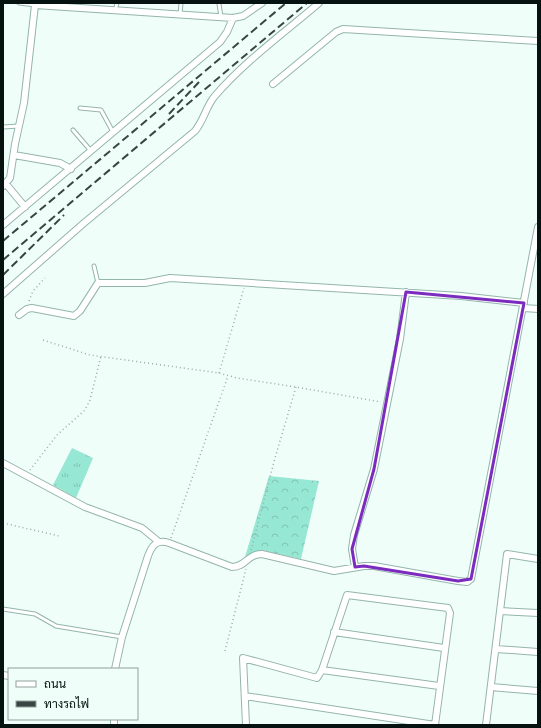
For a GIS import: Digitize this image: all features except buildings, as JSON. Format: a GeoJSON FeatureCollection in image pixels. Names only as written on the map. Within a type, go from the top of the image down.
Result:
{"type":"FeatureCollection","features":[{"type":"Feature","properties":{"kind":"street"},"geometry":{"type":"LineString","coordinates":[[25,207],[4,185],[10,178],[24,103],[35,4],[99,10],[233,18],[243,16],[262,3]]}},
{"type":"Feature","properties":{"kind":"street"},"geometry":{"type":"LineString","coordinates":[[3,294],[84,223],[195,131],[203,121],[213,98],[229,80],[319,3]]}},
{"type":"Feature","properties":{"kind":"street"},"geometry":{"type":"LineString","coordinates":[[3,225],[220,42],[227,32],[233,18]]}},
{"type":"Feature","properties":{"kind":"street"},"geometry":{"type":"LineString","coordinates":[[273,84],[336,32],[348,28],[538,41]]}},
{"type":"Feature","properties":{"kind":"street"},"geometry":{"type":"LineString","coordinates":[[14,155],[60,163],[71,169]]}},
{"type":"Feature","properties":{"kind":"street"},"geometry":{"type":"LineString","coordinates":[[115,668],[122,637],[148,556],[153,545],[159,542],[169,543],[232,567],[241,566],[249,558],[256,554],[262,554],[334,571],[355,567],[374,566],[463,582],[467,582],[471,579],[538,227]]}},
{"type":"Feature","properties":{"kind":"street"},"geometry":{"type":"LineString","coordinates":[[19,315],[28,309],[74,316],[80,311],[98,283],[145,283],[170,278],[461,296],[524,305],[538,309]]}},
{"type":"Feature","properties":{"kind":"street"},"geometry":{"type":"LineString","coordinates":[[355,567],[352,550],[354,535],[374,470],[400,339],[406,292]]}},
{"type":"Feature","properties":{"kind":"street"},"geometry":{"type":"LineString","coordinates":[[3,463],[85,507],[142,528],[159,542]]}},
{"type":"Feature","properties":{"kind":"street"},"geometry":{"type":"LineString","coordinates":[[486,725],[507,554],[538,559]]}},
{"type":"Feature","properties":{"kind":"street"},"geometry":{"type":"LineString","coordinates":[[245,696],[435,725],[444,648],[450,613],[448,608],[347,595],[322,670],[317,678],[243,658],[246,725]]}},
{"type":"Feature","properties":{"kind":"street"},"geometry":{"type":"LineString","coordinates":[[500,611],[538,613]]}},
{"type":"Feature","properties":{"kind":"street"},"geometry":{"type":"LineString","coordinates":[[334,632],[444,648]]}},
{"type":"Feature","properties":{"kind":"street"},"geometry":{"type":"LineString","coordinates":[[496,649],[538,652]]}},
{"type":"Feature","properties":{"kind":"street"},"geometry":{"type":"LineString","coordinates":[[322,670],[439,686]]}},
{"type":"Feature","properties":{"kind":"street"},"geometry":{"type":"LineString","coordinates":[[491,687],[538,691]]}},
{"type":"Feature","properties":{"kind":"lane"},"geometry":{"type":"LineString","coordinates":[[19,3],[35,4]]}},
{"type":"Feature","properties":{"kind":"lane"},"geometry":{"type":"LineString","coordinates":[[99,10],[102,3]]}},
{"type":"Feature","properties":{"kind":"lane"},"geometry":{"type":"LineString","coordinates":[[115,11],[117,3]]}},
{"type":"Feature","properties":{"kind":"lane"},"geometry":{"type":"LineString","coordinates":[[180,15],[181,3]]}},
{"type":"Feature","properties":{"kind":"lane"},"geometry":{"type":"LineString","coordinates":[[219,4],[221,18]]}},
{"type":"Feature","properties":{"kind":"lane"},"geometry":{"type":"LineString","coordinates":[[80,108],[101,110],[113,132]]}},
{"type":"Feature","properties":{"kind":"lane"},"geometry":{"type":"LineString","coordinates":[[3,127],[19,126]]}},
{"type":"Feature","properties":{"kind":"lane"},"geometry":{"type":"LineString","coordinates":[[73,130],[91,151]]}},
{"type":"Feature","properties":{"kind":"lane"},"geometry":{"type":"LineString","coordinates":[[94,266],[98,283]]}},
{"type":"Feature","properties":{"kind":"lane"},"geometry":{"type":"LineString","coordinates":[[3,609],[35,614],[56,626],[122,637]]}},
{"type":"Feature","properties":{"kind":"path"},"geometry":{"type":"LineString","coordinates":[[28,309],[33,291],[45,278]]}},
{"type":"Feature","properties":{"kind":"path"},"geometry":{"type":"LineString","coordinates":[[219,373],[246,282]]}},
{"type":"Feature","properties":{"kind":"path"},"geometry":{"type":"LineString","coordinates":[[43,340],[101,356],[219,373],[228,376],[296,386],[387,404]]}},
{"type":"Feature","properties":{"kind":"path"},"geometry":{"type":"LineString","coordinates":[[26,475],[57,435],[85,410],[90,400],[101,356]]}},
{"type":"Feature","properties":{"kind":"path"},"geometry":{"type":"LineString","coordinates":[[169,543],[228,376]]}},
{"type":"Feature","properties":{"kind":"path"},"geometry":{"type":"LineString","coordinates":[[225,651],[275,458],[296,386]]}},
{"type":"Feature","properties":{"kind":"path"},"geometry":{"type":"LineString","coordinates":[[3,523],[59,536]]}},
{"type":"Feature","properties":{"kind":"highlighted area"},"geometry":{"type":"Polygon","coordinates":[[[406,292],[524,303],[471,579],[458,581],[364,566],[355,567],[352,549],[374,469],[406,292]]]}},
{"type":"Feature","properties":{"kind":"green space"},"geometry":{"type":"Polygon","coordinates":[[[72,448],[93,458],[76,498],[53,485],[72,448]]]}},
{"type":"Feature","properties":{"kind":"green space"},"geometry":{"type":"Polygon","coordinates":[[[269,476],[319,481],[301,559],[262,550],[245,557],[269,476]]]}},
{"type":"Feature","properties":{"kind":"railway"},"geometry":{"type":"LineString","coordinates":[[3,241],[286,3]]}},
{"type":"Feature","properties":{"kind":"railway"},"geometry":{"type":"LineString","coordinates":[[3,260],[307,3]]}},
{"type":"Feature","properties":{"kind":"railway"},"geometry":{"type":"LineString","coordinates":[[169,114],[199,82]]}},
{"type":"Feature","properties":{"kind":"railway"},"geometry":{"type":"LineString","coordinates":[[3,275],[64,215]]}}]}
